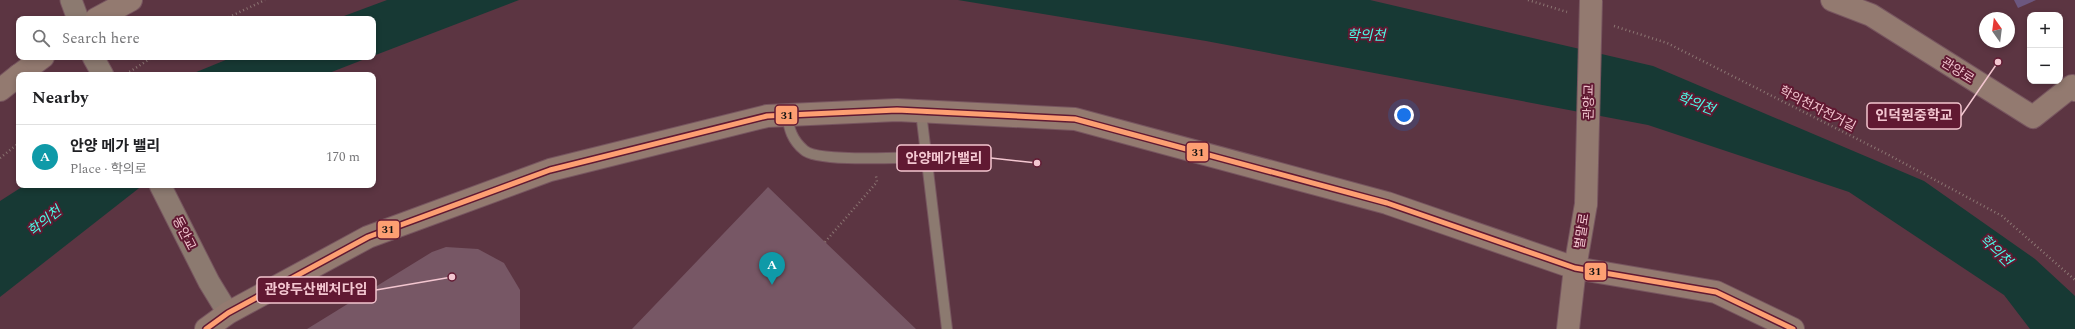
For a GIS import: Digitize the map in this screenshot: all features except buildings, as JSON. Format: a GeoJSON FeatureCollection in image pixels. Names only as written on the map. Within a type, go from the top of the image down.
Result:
{"type":"FeatureCollection","features":[{"type":"Feature","properties":{"kind":"street"},"geometry":{"type":"LineString","coordinates":[[71,0],[77,16]]}},
{"type":"Feature","properties":{"kind":"street"},"geometry":{"type":"LineString","coordinates":[[102,16],[131,0]]}},
{"type":"Feature","properties":{"kind":"street","name":"관양교"},"geometry":{"type":"LineString","coordinates":[[1586,204],[1591,0]]}},
{"type":"Feature","properties":{"kind":"street","name":"관양로"},"geometry":{"type":"LineString","coordinates":[[1832,0],[1871,15],[2034,117],[2072,86],[2075,90]]}},
{"type":"Feature","properties":{"kind":"street"},"geometry":{"type":"LineString","coordinates":[[23,72],[39,60]]}},
{"type":"Feature","properties":{"kind":"street"},"geometry":{"type":"LineString","coordinates":[[96,60],[102,72]]}},
{"type":"Feature","properties":{"kind":"street"},"geometry":{"type":"LineString","coordinates":[[0,90],[16,77]]}},
{"type":"Feature","properties":{"kind":"street"},"geometry":{"type":"LineString","coordinates":[[206,329],[228,313],[368,237],[550,170],[767,116],[897,110],[1075,119],[1387,203],[1575,268],[1716,292],[1793,329]]}},
{"type":"Feature","properties":{"kind":"street","name":"동안교"},"geometry":{"type":"LineString","coordinates":[[162,188],[209,282],[228,313]]}},
{"type":"Feature","properties":{"kind":"street","name":"벌말로"},"geometry":{"type":"LineString","coordinates":[[1568,329],[1575,268],[1586,204]]}},
{"type":"Feature","properties":{"kind":"lane"},"geometry":{"type":"LineString","coordinates":[[921,112],[947,329]]}},
{"type":"Feature","properties":{"kind":"lane"},"geometry":{"type":"LineString","coordinates":[[787,115],[790,133],[804,152],[830,158],[927,157]]}},
{"type":"Feature","properties":{"kind":"path"},"geometry":{"type":"LineString","coordinates":[[231,16],[265,0]]}},
{"type":"Feature","properties":{"kind":"path"},"geometry":{"type":"LineString","coordinates":[[1528,0],[1572,14]]}},
{"type":"Feature","properties":{"kind":"path","name":"학의천자전거길"},"geometry":{"type":"LineString","coordinates":[[1608,25],[1667,43],[1885,153],[2002,216],[2075,280]]}},
{"type":"Feature","properties":{"kind":"path"},"geometry":{"type":"LineString","coordinates":[[129,72],[147,60]]}},
{"type":"Feature","properties":{"kind":"path"},"geometry":{"type":"LineString","coordinates":[[0,158],[16,145]]}},
{"type":"Feature","properties":{"kind":"path"},"geometry":{"type":"LineString","coordinates":[[825,242],[877,182],[874,157]]}},
{"type":"Feature","properties":{"kind":"shaded area"},"geometry":{"type":"Polygon","coordinates":[[[2014,0],[2036,0],[2018,8],[2014,0]]]}},
{"type":"Feature","properties":{"kind":"water"},"geometry":{"type":"Polygon","coordinates":[[[387,0],[519,0],[376,55],[376,16],[344,16],[387,0]]]}},
{"type":"Feature","properties":{"kind":"water","name":"학의천"},"geometry":{"type":"Polygon","coordinates":[[[958,0],[1370,0],[1653,66],[1924,181],[2035,259],[2075,296],[2075,329],[2030,329],[2004,295],[1849,192],[1648,125],[1206,41],[958,0]]]}},
{"type":"Feature","properties":{"kind":"water"},"geometry":{"type":"Polygon","coordinates":[[[226,60],[362,60],[332,72],[196,72],[226,60]]]}},
{"type":"Feature","properties":{"kind":"water","name":"학의천"},"geometry":{"type":"Polygon","coordinates":[[[20,188],[139,188],[0,297],[0,201],[20,188]]]}},
{"type":"Feature","properties":{"kind":"transit line","name":"31"},"geometry":{"type":"LineString","coordinates":[[206,329],[228,313],[368,237],[550,170],[767,116],[897,110],[1075,119],[1387,203],[1575,268],[1716,292],[1793,329]]}},
{"type":"Feature","properties":{"kind":"place","name":"인덕원중학교"},"geometry":{"type":"Point","coordinates":[1998,62]}},
{"type":"Feature","properties":{"kind":"place","name":"안양메가밸리"},"geometry":{"type":"Point","coordinates":[1037,163]}},
{"type":"Feature","properties":{"kind":"place","name":"관양두산벤처다임"},"geometry":{"type":"Point","coordinates":[452,277]}},
{"type":"Feature","properties":{"kind":"place","name":"안양 메가 밸리"},"geometry":{"type":"Point","coordinates":[772,285]}}]}
